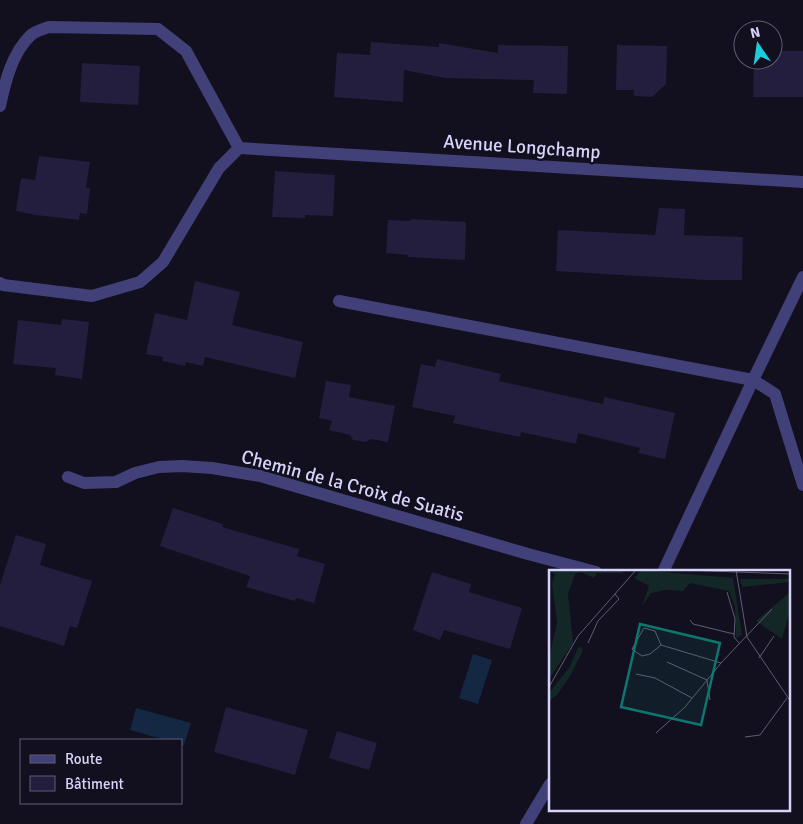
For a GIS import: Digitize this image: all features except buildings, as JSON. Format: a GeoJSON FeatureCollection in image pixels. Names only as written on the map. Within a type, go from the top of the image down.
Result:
{"type":"FeatureCollection","features":[{"type":"Feature","properties":{"kind":"street"},"geometry":{"type":"LineString","coordinates":[[0,106],[12,65],[23,45],[32,34],[48,27],[158,29],[186,50],[239,148],[219,168],[163,262],[140,282],[92,296],[3,286],[0,283]]}},
{"type":"Feature","properties":{"kind":"street","name":"Avenue Longchamp"},"geometry":{"type":"LineString","coordinates":[[239,148],[803,182]]}},
{"type":"Feature","properties":{"kind":"street"},"geometry":{"type":"LineString","coordinates":[[665,570],[752,380],[803,277]]}},
{"type":"Feature","properties":{"kind":"street"},"geometry":{"type":"LineString","coordinates":[[339,301],[752,380],[775,394],[803,485]]}},
{"type":"Feature","properties":{"kind":"street","name":"Chemin de la Croix de Suatis"},"geometry":{"type":"LineString","coordinates":[[68,477],[84,482],[116,482],[135,473],[151,469],[182,466],[212,468],[260,476],[588,570]]}},
{"type":"Feature","properties":{"kind":"street"},"geometry":{"type":"LineString","coordinates":[[526,824],[549,786]]}},
{"type":"Feature","properties":{"kind":"water"},"geometry":{"type":"Polygon","coordinates":[[[473,654],[492,660],[478,704],[459,698],[473,654]]]}},
{"type":"Feature","properties":{"kind":"water"},"geometry":{"type":"Polygon","coordinates":[[[136,708],[191,723],[184,745],[182,745],[182,739],[162,739],[130,730],[136,708]]]}}]}
